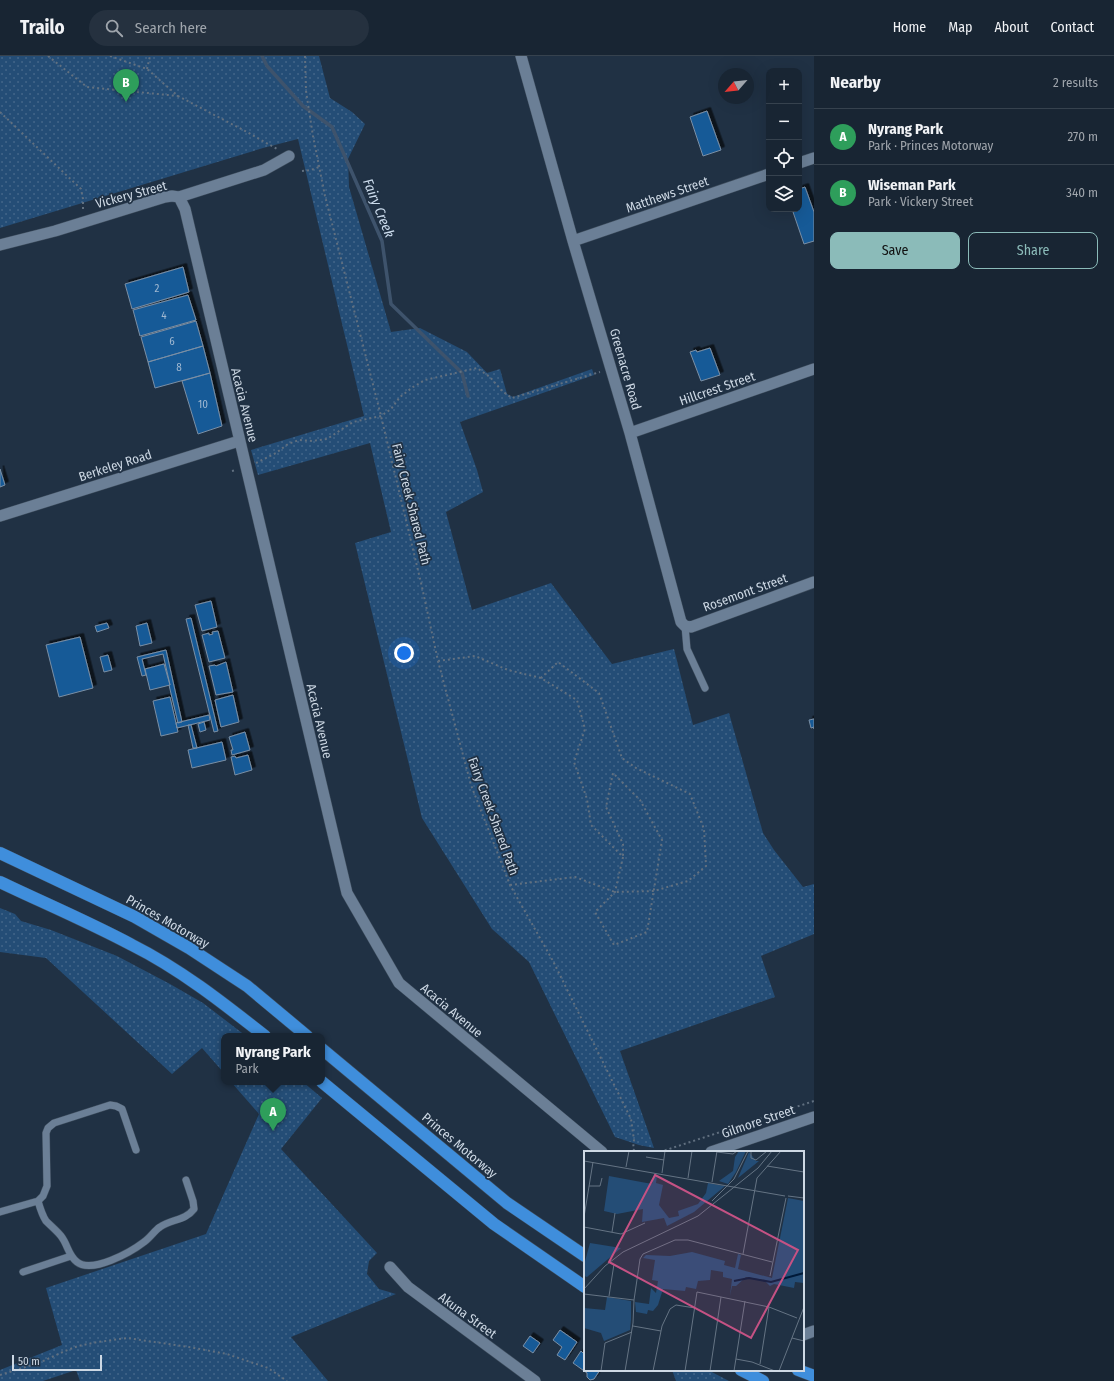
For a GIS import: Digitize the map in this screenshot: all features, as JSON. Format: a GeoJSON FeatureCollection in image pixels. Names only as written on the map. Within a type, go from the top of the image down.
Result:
{"type":"FeatureCollection","features":[{"type":"Feature","properties":{"kind":"highway","name":"Princes Motorway"},"geometry":{"type":"LineString","coordinates":[[0,854],[135,917],[188,948],[247,986],[303,1033]]}},
{"type":"Feature","properties":{"kind":"highway"},"geometry":{"type":"LineString","coordinates":[[0,882],[133,945],[192,982],[261,1033]]}},
{"type":"Feature","properties":{"kind":"highway","name":"Princes Motorway"},"geometry":{"type":"LineString","coordinates":[[325,1051],[507,1203],[584,1255]]}},
{"type":"Feature","properties":{"kind":"highway"},"geometry":{"type":"LineString","coordinates":[[325,1084],[494,1224],[584,1286]]}},
{"type":"Feature","properties":{"kind":"highway"},"geometry":{"type":"LineString","coordinates":[[743,1371],[763,1381]]}},
{"type":"Feature","properties":{"kind":"highway"},"geometry":{"type":"LineString","coordinates":[[801,1371],[814,1376]]}},
{"type":"Feature","properties":{"kind":"street","name":"Greenacre Road"},"geometry":{"type":"LineString","coordinates":[[521,56],[573,241],[630,433],[681,622],[685,626]]}},
{"type":"Feature","properties":{"kind":"street","name":"Vickery Street"},"geometry":{"type":"LineString","coordinates":[[0,245],[55,231],[165,197],[179,197],[264,170],[289,156]]}},
{"type":"Feature","properties":{"kind":"street"},"geometry":{"type":"LineString","coordinates":[[802,162],[814,158]]}},
{"type":"Feature","properties":{"kind":"street","name":"Matthews Street"},"geometry":{"type":"LineString","coordinates":[[573,241],[766,175]]}},
{"type":"Feature","properties":{"kind":"street","name":"Acacia Avenue"},"geometry":{"type":"LineString","coordinates":[[179,197],[185,209],[347,893],[399,983],[601,1151]]}},
{"type":"Feature","properties":{"kind":"street","name":"Hillcrest Street"},"geometry":{"type":"LineString","coordinates":[[630,433],[814,369]]}},
{"type":"Feature","properties":{"kind":"street","name":"Berkeley Road"},"geometry":{"type":"LineString","coordinates":[[0,516],[239,441]]}},
{"type":"Feature","properties":{"kind":"street","name":"Rosemont Street"},"geometry":{"type":"LineString","coordinates":[[685,626],[691,627],[814,583]]}},
{"type":"Feature","properties":{"kind":"street","name":"Gilmore Street"},"geometry":{"type":"LineString","coordinates":[[714,1151],[814,1117]]}},
{"type":"Feature","properties":{"kind":"street","name":"Akuna Street"},"geometry":{"type":"LineString","coordinates":[[390,1267],[408,1288],[535,1381]]}},
{"type":"Feature","properties":{"kind":"street"},"geometry":{"type":"LineString","coordinates":[[804,1335],[814,1331]]}},
{"type":"Feature","properties":{"kind":"lane","name":"Greenacre Road"},"geometry":{"type":"LineString","coordinates":[[685,626],[687,649],[705,688]]}},
{"type":"Feature","properties":{"kind":"lane"},"geometry":{"type":"LineString","coordinates":[[0,1212],[38,1201],[43,1196],[47,1186],[46,1133],[48,1128],[54,1123],[110,1106],[116,1106],[122,1109],[136,1150]]}},
{"type":"Feature","properties":{"kind":"lane"},"geometry":{"type":"LineString","coordinates":[[38,1201],[46,1221],[61,1236],[71,1256],[84,1266],[103,1263],[134,1249],[160,1227],[189,1215],[194,1209],[186,1180]]}},
{"type":"Feature","properties":{"kind":"lane"},"geometry":{"type":"LineString","coordinates":[[23,1272],[71,1256]]}},
{"type":"Feature","properties":{"kind":"path"},"geometry":{"type":"LineString","coordinates":[[48,56],[87,87],[178,96]]}},
{"type":"Feature","properties":{"kind":"path"},"geometry":{"type":"LineString","coordinates":[[110,56],[147,69],[178,96],[289,156]]}},
{"type":"Feature","properties":{"kind":"path"},"geometry":{"type":"LineString","coordinates":[[147,69],[150,56]]}},
{"type":"Feature","properties":{"kind":"path","name":"Fairy Creek Shared Path"},"geometry":{"type":"LineString","coordinates":[[305,56],[306,91],[325,196],[381,416],[438,661],[471,784],[510,885],[553,960],[631,1118],[634,1140],[633,1149],[635,1151]]}},
{"type":"Feature","properties":{"kind":"path"},"geometry":{"type":"LineString","coordinates":[[0,112],[81,189],[83,199],[83,222]]}},
{"type":"Feature","properties":{"kind":"path"},"geometry":{"type":"LineString","coordinates":[[302,171],[319,167]]}},
{"type":"Feature","properties":{"kind":"path"},"geometry":{"type":"LineString","coordinates":[[258,462],[276,453],[288,444],[299,440],[312,441],[327,439],[353,422],[381,416],[391,409],[400,397],[425,380],[477,368],[490,377],[502,391],[512,398],[611,369]]}},
{"type":"Feature","properties":{"kind":"path"},"geometry":{"type":"LineString","coordinates":[[438,661],[475,656],[508,670],[542,678],[578,700],[585,729],[574,762],[587,798],[591,825],[623,857]]}},
{"type":"Feature","properties":{"kind":"path"},"geometry":{"type":"LineString","coordinates":[[510,885],[575,876],[615,892],[654,891],[688,881],[706,866],[704,829],[690,794],[636,768],[622,758],[599,693],[558,662],[542,678]]}},
{"type":"Feature","properties":{"kind":"path"},"geometry":{"type":"LineString","coordinates":[[613,773],[640,800],[662,840],[654,891],[647,932],[614,945],[595,912],[615,892],[623,857],[622,844],[606,807],[613,773]]}},
{"type":"Feature","properties":{"kind":"path"},"geometry":{"type":"LineString","coordinates":[[663,1151],[814,1101]]}},
{"type":"Feature","properties":{"kind":"path"},"geometry":{"type":"LineString","coordinates":[[0,1375],[41,1362],[78,1346],[127,1338],[227,1354],[268,1368],[286,1381]]}},
{"type":"Feature","properties":{"kind":"shaded area"},"geometry":{"type":"Polygon","coordinates":[[[0,56],[319,56],[330,98],[352,112],[365,124],[348,159],[349,187],[391,332],[420,328],[467,352],[487,373],[500,369],[507,394],[513,397],[592,369],[594,375],[460,422],[483,492],[446,512],[472,610],[551,583],[612,664],[674,649],[693,725],[729,713],[763,833],[774,850],[803,887],[814,884],[814,934],[761,956],[775,997],[620,1051],[654,1148],[615,1137],[529,962],[492,929],[422,818],[355,543],[391,532],[370,443],[258,475],[251,450],[364,416],[298,139],[263,148],[0,228],[0,56]]]}},
{"type":"Feature","properties":{"kind":"shaded area"},"geometry":{"type":"Polygon","coordinates":[[[0,908],[15,914],[21,921],[51,930],[117,956],[203,1003],[242,1033],[221,1033],[221,1070],[202,1048],[172,1074],[46,958],[0,952],[0,908]]]}},
{"type":"Feature","properties":{"kind":"shaded area"},"geometry":{"type":"Polygon","coordinates":[[[234,1085],[307,1085],[322,1098],[281,1149],[377,1253],[369,1261],[367,1274],[379,1289],[396,1294],[291,1337],[328,1381],[80,1381],[76,1370],[43,1381],[0,1381],[0,1370],[62,1345],[46,1288],[206,1234],[259,1114],[234,1085]]]}},
{"type":"Feature","properties":{"kind":"shaded area"},"geometry":{"type":"Polygon","coordinates":[[[672,1371],[710,1371],[729,1381],[676,1381],[672,1371]]]}},
{"type":"Feature","properties":{"kind":"building"},"geometry":{"type":"Polygon","coordinates":[[[707,111],[721,150],[703,156],[690,117],[707,111]]]}},
{"type":"Feature","properties":{"kind":"building"},"geometry":{"type":"Polygon","coordinates":[[[805,187],[814,212],[814,241],[804,244],[793,212],[802,212],[802,188],[805,187]]]}},
{"type":"Feature","properties":{"kind":"building"},"geometry":{"type":"Polygon","coordinates":[[[183,267],[189,292],[132,309],[125,284],[183,267]]]}},
{"type":"Feature","properties":{"kind":"building"},"geometry":{"type":"Polygon","coordinates":[[[188,295],[196,320],[140,336],[133,310],[188,295]]]}},
{"type":"Feature","properties":{"kind":"building"},"geometry":{"type":"Polygon","coordinates":[[[196,321],[203,346],[148,362],[141,337],[196,321]]]}},
{"type":"Feature","properties":{"kind":"building"},"geometry":{"type":"Polygon","coordinates":[[[203,346],[210,373],[155,388],[148,362],[203,346]]]}},
{"type":"Feature","properties":{"kind":"building"},"geometry":{"type":"Polygon","coordinates":[[[710,348],[720,375],[701,381],[690,352],[696,350],[697,352],[710,348]]]}},
{"type":"Feature","properties":{"kind":"building"},"geometry":{"type":"Polygon","coordinates":[[[210,373],[222,426],[198,434],[182,381],[210,373]]]}},
{"type":"Feature","properties":{"kind":"building"},"geometry":{"type":"Polygon","coordinates":[[[0,469],[5,485],[0,487],[0,469]]]}},
{"type":"Feature","properties":{"kind":"building"},"geometry":{"type":"Polygon","coordinates":[[[211,601],[217,627],[202,631],[195,605],[211,601]]]}},
{"type":"Feature","properties":{"kind":"building"},"geometry":{"type":"Polygon","coordinates":[[[191,618],[218,731],[214,732],[186,619],[191,618]]]}},
{"type":"Feature","properties":{"kind":"building"},"geometry":{"type":"Polygon","coordinates":[[[107,623],[109,628],[97,632],[95,626],[107,623]]]}},
{"type":"Feature","properties":{"kind":"building"},"geometry":{"type":"Polygon","coordinates":[[[147,623],[152,643],[140,646],[136,626],[147,623]]]}},
{"type":"Feature","properties":{"kind":"building"},"geometry":{"type":"Polygon","coordinates":[[[218,631],[225,658],[209,662],[202,635],[209,633],[209,635],[213,634],[212,632],[218,631]]]}},
{"type":"Feature","properties":{"kind":"building"},"geometry":{"type":"Polygon","coordinates":[[[80,637],[93,688],[59,697],[46,645],[80,637]]]}},
{"type":"Feature","properties":{"kind":"building"},"geometry":{"type":"Polygon","coordinates":[[[166,650],[182,722],[178,723],[163,654],[142,659],[146,675],[142,676],[137,657],[166,650]]]}},
{"type":"Feature","properties":{"kind":"building"},"geometry":{"type":"Polygon","coordinates":[[[108,655],[112,670],[104,672],[100,657],[108,655]]]}},
{"type":"Feature","properties":{"kind":"building"},"geometry":{"type":"Polygon","coordinates":[[[226,662],[233,692],[216,695],[209,666],[216,666],[226,662]]]}},
{"type":"Feature","properties":{"kind":"building"},"geometry":{"type":"Polygon","coordinates":[[[164,664],[170,685],[150,690],[145,669],[164,664]]]}},
{"type":"Feature","properties":{"kind":"building"},"geometry":{"type":"Polygon","coordinates":[[[233,695],[239,722],[221,727],[215,700],[233,695]]]}},
{"type":"Feature","properties":{"kind":"building"},"geometry":{"type":"Polygon","coordinates":[[[170,697],[178,732],[161,736],[153,701],[170,697]]]}},
{"type":"Feature","properties":{"kind":"building"},"geometry":{"type":"Polygon","coordinates":[[[209,715],[210,720],[177,728],[176,723],[209,715]]]}},
{"type":"Feature","properties":{"kind":"building"},"geometry":{"type":"Polygon","coordinates":[[[814,719],[814,727],[811,728],[809,720],[814,719]]]}},
{"type":"Feature","properties":{"kind":"building"},"geometry":{"type":"Polygon","coordinates":[[[204,722],[206,730],[200,732],[198,724],[204,722]]]}},
{"type":"Feature","properties":{"kind":"building"},"geometry":{"type":"Polygon","coordinates":[[[188,725],[191,725],[197,748],[193,748],[188,725]]]}},
{"type":"Feature","properties":{"kind":"building"},"geometry":{"type":"Polygon","coordinates":[[[245,732],[250,750],[232,755],[231,750],[233,750],[229,737],[245,732]]]}},
{"type":"Feature","properties":{"kind":"building"},"geometry":{"type":"Polygon","coordinates":[[[222,742],[226,760],[192,768],[188,750],[222,742]]]}},
{"type":"Feature","properties":{"kind":"building"},"geometry":{"type":"Polygon","coordinates":[[[248,755],[252,770],[235,775],[231,757],[235,756],[236,758],[248,755]]]}},
{"type":"Feature","properties":{"kind":"building"},"geometry":{"type":"Polygon","coordinates":[[[560,1330],[577,1342],[565,1360],[557,1355],[562,1347],[553,1340],[560,1330]]]}},
{"type":"Feature","properties":{"kind":"building"},"geometry":{"type":"Polygon","coordinates":[[[530,1336],[540,1343],[533,1353],[523,1346],[530,1336]]]}},
{"type":"Feature","properties":{"kind":"building"},"geometry":{"type":"Polygon","coordinates":[[[581,1351],[583,1353],[584,1352],[584,1371],[573,1363],[581,1351]]]}},
{"type":"Feature","properties":{"kind":"building"},"geometry":{"type":"Polygon","coordinates":[[[584,1371],[599,1371],[594,1379],[590,1380],[587,1377],[587,1373],[584,1371]]]}},
{"type":"Feature","properties":{"kind":"waterway","name":"Fairy Creek"},"geometry":{"type":"LineString","coordinates":[[262,56],[267,66],[303,106],[332,127],[382,241],[391,304],[462,373],[468,396]]}},
{"type":"Feature","properties":{"kind":"place","name":"Wiseman Park"},"geometry":{"type":"Point","coordinates":[126,102]}},
{"type":"Feature","properties":{"kind":"place","name":"Nyrang Park"},"geometry":{"type":"Point","coordinates":[273,1131]}}]}
